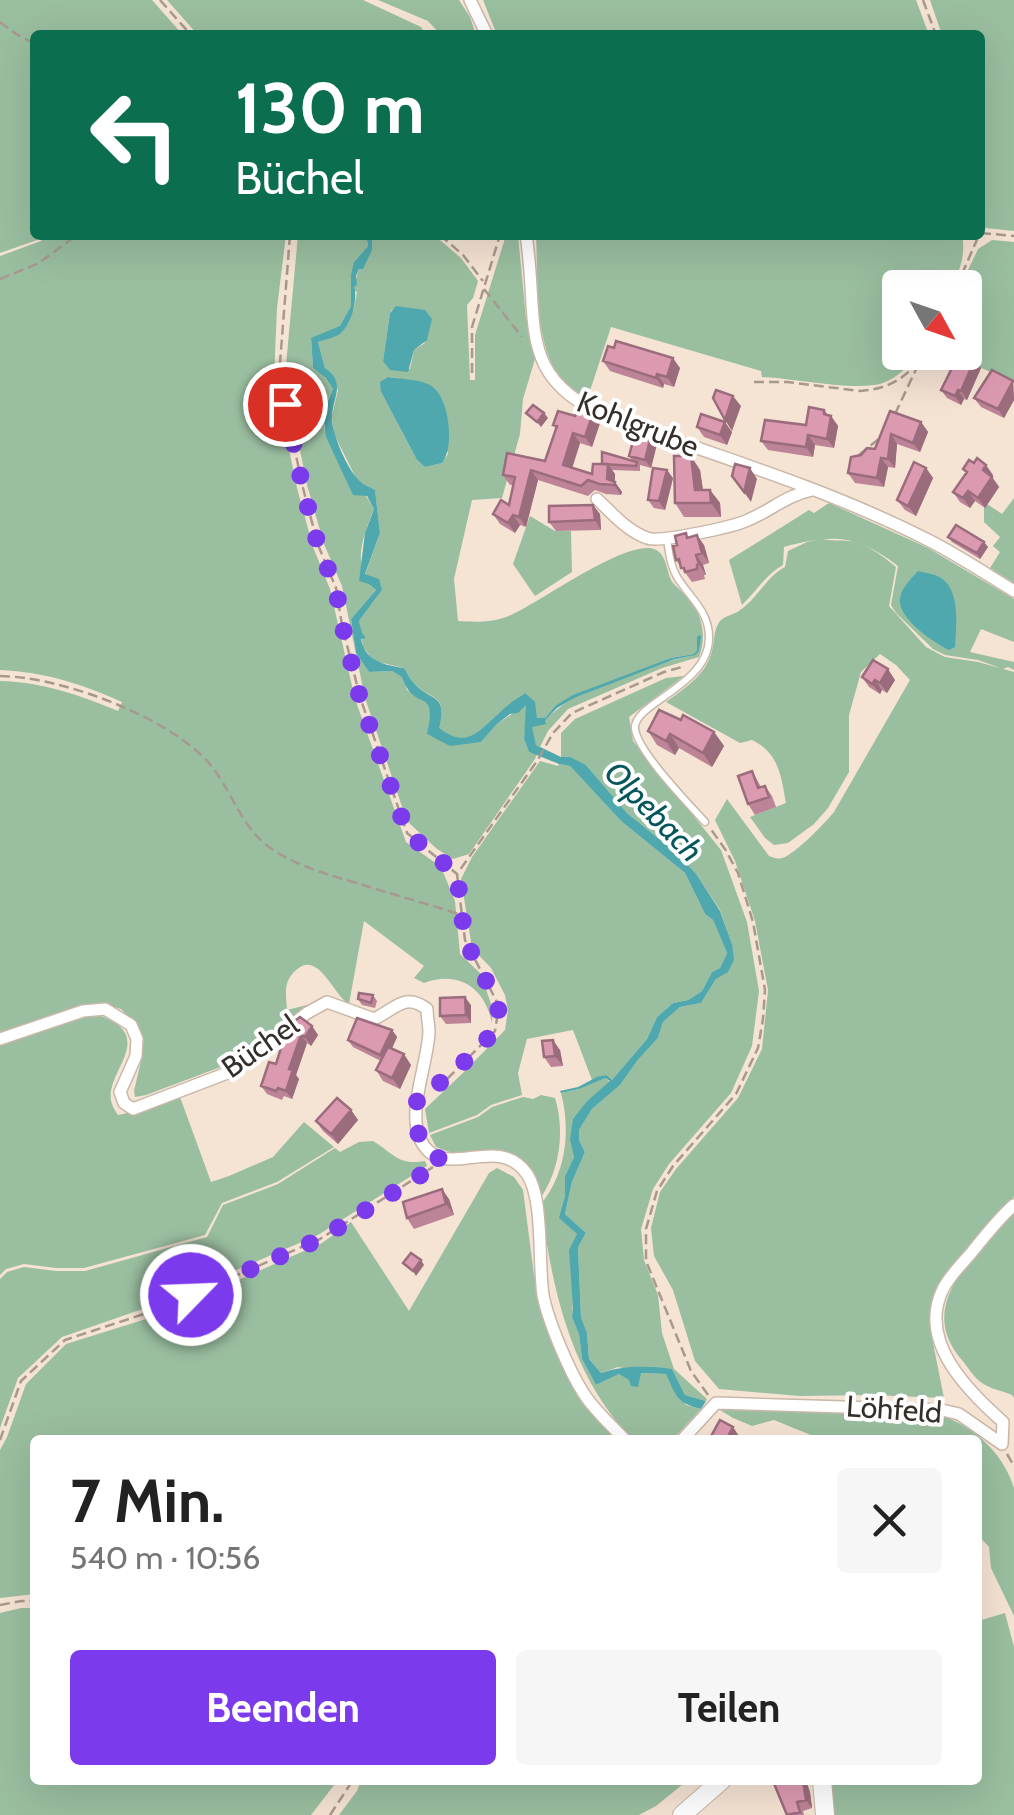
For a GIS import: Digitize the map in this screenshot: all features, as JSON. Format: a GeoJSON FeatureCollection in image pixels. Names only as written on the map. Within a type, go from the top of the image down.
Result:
{"type":"FeatureCollection","features":[{"type":"Feature","properties":{"kind":"street"},"geometry":{"type":"LineString","coordinates":[[471,1],[484,30]]}},
{"type":"Feature","properties":{"kind":"street","name":"Kohlgrube"},"geometry":{"type":"LineString","coordinates":[[526,240],[540,357],[565,394],[613,419],[881,518],[931,541],[1014,591]]}},
{"type":"Feature","properties":{"kind":"street"},"geometry":{"type":"LineString","coordinates":[[597,499],[631,530],[653,541],[732,526],[782,500],[812,490]]}},
{"type":"Feature","properties":{"kind":"street","name":"Büchel"},"geometry":{"type":"LineString","coordinates":[[0,1039],[104,1009],[131,1025],[137,1039],[136,1056],[120,1092],[124,1103],[133,1110],[235,1070],[307,1013],[327,1002],[374,1018],[404,1000],[417,1002],[426,1010],[429,1032],[417,1095],[418,1134],[427,1152],[443,1161]]}},
{"type":"Feature","properties":{"kind":"street"},"geometry":{"type":"LineString","coordinates":[[443,1161],[482,1155],[509,1158],[526,1173],[535,1192],[543,1297],[561,1347],[585,1395],[621,1435]]}},
{"type":"Feature","properties":{"kind":"street","name":"Löhfeld"},"geometry":{"type":"LineString","coordinates":[[712,1408],[942,1410],[959,1414],[1002,1444],[1003,1422],[974,1397],[942,1349],[936,1308],[951,1276],[1014,1205]]}},
{"type":"Feature","properties":{"kind":"street"},"geometry":{"type":"LineString","coordinates":[[687,1435],[712,1408]]}},
{"type":"Feature","properties":{"kind":"street"},"geometry":{"type":"LineString","coordinates":[[682,1815],[716,1785]]}},
{"type":"Feature","properties":{"kind":"street"},"geometry":{"type":"LineString","coordinates":[[822,1785],[825,1815]]}},
{"type":"Feature","properties":{"kind":"lane"},"geometry":{"type":"LineString","coordinates":[[666,538],[676,576],[701,607],[709,636],[703,661],[687,681],[642,712],[635,728],[639,742],[705,822]]}},
{"type":"Feature","properties":{"kind":"path"},"geometry":{"type":"LineString","coordinates":[[160,0],[186,30]]}},
{"type":"Feature","properties":{"kind":"path"},"geometry":{"type":"LineString","coordinates":[[923,0],[934,30]]}},
{"type":"Feature","properties":{"kind":"path"},"geometry":{"type":"LineString","coordinates":[[0,22],[30,41]]}},
{"type":"Feature","properties":{"kind":"path"},"geometry":{"type":"LineString","coordinates":[[985,234],[1014,236]]}},
{"type":"Feature","properties":{"kind":"path"},"geometry":{"type":"LineString","coordinates":[[0,279],[39,263],[70,240]]}},
{"type":"Feature","properties":{"kind":"path"},"geometry":{"type":"LineString","coordinates":[[290,240],[280,376],[318,545],[336,588],[360,698],[407,833],[457,874]]}},
{"type":"Feature","properties":{"kind":"path"},"geometry":{"type":"LineString","coordinates":[[446,240],[463,255],[524,341]]}},
{"type":"Feature","properties":{"kind":"path"},"geometry":{"type":"LineString","coordinates":[[472,372],[471,337],[498,240]]}},
{"type":"Feature","properties":{"kind":"path"},"geometry":{"type":"LineString","coordinates":[[964,270],[977,240]]}},
{"type":"Feature","properties":{"kind":"path"},"geometry":{"type":"LineString","coordinates":[[754,382],[860,391],[886,387],[910,370]]}},
{"type":"Feature","properties":{"kind":"path"},"geometry":{"type":"LineString","coordinates":[[894,417],[916,370]]}},
{"type":"Feature","properties":{"kind":"path"},"geometry":{"type":"LineString","coordinates":[[854,459],[884,435]]}},
{"type":"Feature","properties":{"kind":"path"},"geometry":{"type":"LineString","coordinates":[[417,1095],[447,1079],[495,1031],[499,1006],[465,940],[457,874],[553,733],[572,713],[664,672],[703,661]]}},
{"type":"Feature","properties":{"kind":"path"},"geometry":{"type":"LineString","coordinates":[[0,676],[22,676],[77,690],[128,710],[184,740],[210,765],[242,817],[264,843],[298,864],[460,914]]}},
{"type":"Feature","properties":{"kind":"path"},"geometry":{"type":"LineString","coordinates":[[705,822],[738,873],[753,922],[765,990],[763,1019],[758,1048],[736,1094],[672,1166],[657,1191],[646,1229],[646,1261],[712,1408]]}},
{"type":"Feature","properties":{"kind":"path"},"geometry":{"type":"LineString","coordinates":[[0,1440],[22,1381],[65,1340],[159,1309],[320,1239],[443,1161]]}},
{"type":"Feature","properties":{"kind":"path"},"geometry":{"type":"LineString","coordinates":[[0,1605],[30,1602]]}},
{"type":"Feature","properties":{"kind":"path"},"geometry":{"type":"LineString","coordinates":[[330,1815],[350,1785]]}},
{"type":"Feature","properties":{"kind":"green space"},"geometry":{"type":"Polygon","coordinates":[[[0,0],[152,0],[179,30],[30,30],[30,240],[37,240],[0,253],[0,0]]]}},
{"type":"Feature","properties":{"kind":"green space"},"geometry":{"type":"Polygon","coordinates":[[[167,0],[363,0],[423,30],[194,30],[167,0]]]}},
{"type":"Feature","properties":{"kind":"green space"},"geometry":{"type":"Polygon","coordinates":[[[378,0],[459,0],[474,30],[436,30],[428,21],[378,0]]]}},
{"type":"Feature","properties":{"kind":"green space"},"geometry":{"type":"Polygon","coordinates":[[[483,0],[916,0],[927,30],[495,30],[483,0]]]}},
{"type":"Feature","properties":{"kind":"green space"},"geometry":{"type":"Polygon","coordinates":[[[930,0],[1014,0],[1014,231],[985,228],[985,30],[940,30],[930,0]]]}},
{"type":"Feature","properties":{"kind":"green space"},"geometry":{"type":"Polygon","coordinates":[[[285,240],[274,377],[297,488],[313,547],[330,589],[355,699],[406,842],[441,867],[455,901],[460,954],[481,974],[493,1010],[492,1023],[477,992],[459,981],[424,983],[414,978],[424,966],[364,921],[349,1004],[318,969],[303,965],[289,980],[287,1010],[311,1004],[242,1059],[146,1095],[135,1097],[134,1091],[143,1043],[134,1023],[121,1009],[100,1003],[0,1033],[0,681],[61,690],[118,711],[122,702],[63,680],[0,670],[0,256],[41,241],[285,240]]]}},
{"type":"Feature","properties":{"kind":"green space"},"geometry":{"type":"Polygon","coordinates":[[[298,240],[367,240],[368,246],[354,262],[351,306],[340,327],[311,339],[313,368],[333,389],[324,412],[327,436],[374,509],[363,541],[361,562],[368,582],[376,590],[351,619],[356,653],[369,672],[392,671],[403,677],[407,690],[431,706],[428,735],[481,742],[497,724],[527,704],[524,739],[529,752],[537,754],[469,854],[453,859],[407,821],[365,698],[342,586],[324,544],[307,485],[285,376],[298,240]]]}},
{"type":"Feature","properties":{"kind":"green space"},"geometry":{"type":"Polygon","coordinates":[[[372,240],[440,240],[461,258],[478,281],[467,305],[470,380],[475,380],[475,335],[504,240],[518,240],[526,318],[535,359],[502,498],[472,500],[454,579],[458,621],[491,621],[511,615],[606,562],[643,548],[660,553],[673,583],[699,615],[703,640],[699,657],[662,668],[568,709],[548,731],[540,747],[531,727],[543,720],[573,699],[555,706],[545,718],[537,718],[525,693],[472,736],[457,737],[438,728],[440,703],[413,682],[404,668],[374,661],[363,647],[359,621],[382,590],[365,575],[380,533],[375,491],[357,480],[334,434],[332,416],[338,390],[325,368],[318,342],[341,333],[354,308],[354,286],[359,269],[363,268],[372,240]],[[392,309],[383,361],[410,369],[414,350],[425,343],[392,309]],[[388,377],[381,392],[417,460],[425,467],[442,463],[448,454],[426,383],[388,377]],[[694,654],[671,658],[639,671],[685,658],[694,654]]]}},
{"type":"Feature","properties":{"kind":"green space"},"geometry":{"type":"Polygon","coordinates":[[[536,240],[962,240],[959,270],[882,270],[882,370],[903,370],[883,383],[841,385],[762,377],[761,371],[611,327],[586,403],[555,370],[541,328],[536,240]]]}},
{"type":"Feature","properties":{"kind":"green space"},"geometry":{"type":"Polygon","coordinates":[[[992,240],[1014,242],[1014,382],[982,368],[982,270],[968,270],[978,249],[992,240]]]}},
{"type":"Feature","properties":{"kind":"green space"},"geometry":{"type":"Polygon","coordinates":[[[1014,498],[1014,583],[990,568],[1000,552],[993,546],[1000,537],[984,522],[984,508],[987,504],[1002,514],[1014,498]]]}},
{"type":"Feature","properties":{"kind":"green space"},"geometry":{"type":"Polygon","coordinates":[[[829,503],[928,548],[1014,599],[1014,642],[981,629],[970,652],[1014,662],[1014,670],[933,649],[891,605],[898,566],[856,542],[831,539],[784,547],[783,565],[742,605],[729,560],[809,510],[814,513],[829,503]]]}},
{"type":"Feature","properties":{"kind":"green space"},"geometry":{"type":"Polygon","coordinates":[[[530,516],[555,531],[571,531],[572,572],[535,596],[513,564],[530,516]]]}},
{"type":"Feature","properties":{"kind":"green space"},"geometry":{"type":"Polygon","coordinates":[[[822,539],[861,544],[896,567],[889,606],[926,647],[945,657],[1014,672],[1014,1197],[950,1268],[935,1293],[930,1311],[931,1333],[944,1398],[800,1396],[719,1389],[695,1361],[673,1290],[654,1256],[651,1228],[660,1192],[738,1098],[762,1049],[768,990],[755,921],[735,861],[715,820],[727,799],[769,856],[791,854],[834,812],[910,680],[880,654],[861,672],[849,715],[849,772],[814,824],[788,843],[774,845],[750,817],[786,803],[780,775],[768,752],[752,740],[740,743],[666,702],[705,667],[720,621],[738,612],[785,567],[788,551],[822,539]]]}},
{"type":"Feature","properties":{"kind":"green space"},"geometry":{"type":"Polygon","coordinates":[[[684,676],[629,717],[633,741],[721,850],[747,922],[759,991],[752,1046],[731,1093],[669,1164],[653,1189],[641,1229],[644,1260],[658,1295],[662,1333],[674,1369],[706,1401],[685,1395],[672,1369],[618,1367],[601,1373],[589,1359],[581,1317],[578,1247],[586,1233],[565,1214],[572,1182],[585,1152],[579,1130],[592,1109],[620,1085],[658,1038],[663,1022],[680,1007],[701,1003],[732,944],[720,910],[697,875],[679,855],[627,813],[586,765],[561,757],[561,733],[575,719],[666,678],[684,676]]]}},
{"type":"Feature","properties":{"kind":"green space"},"geometry":{"type":"Polygon","coordinates":[[[540,761],[570,766],[621,821],[685,873],[727,953],[702,991],[673,1003],[657,1017],[647,1039],[612,1080],[605,1075],[592,1080],[573,1030],[527,1039],[518,1073],[522,1095],[429,1133],[425,1109],[505,1030],[505,995],[491,968],[472,948],[461,879],[472,857],[540,761]]]}},
{"type":"Feature","properties":{"kind":"green space"},"geometry":{"type":"Polygon","coordinates":[[[101,1016],[117,1024],[127,1044],[111,1089],[111,1102],[118,1115],[180,1097],[211,1182],[273,1157],[304,1122],[334,1147],[277,1182],[222,1203],[205,1235],[84,1268],[24,1264],[0,1275],[0,1043],[101,1016]]]}},
{"type":"Feature","properties":{"kind":"green space"},"geometry":{"type":"Polygon","coordinates":[[[597,1079],[610,1082],[587,1101],[574,1119],[574,1157],[565,1176],[560,1218],[577,1234],[572,1317],[579,1333],[582,1359],[596,1385],[619,1374],[630,1380],[641,1373],[666,1374],[686,1405],[701,1409],[677,1435],[629,1435],[612,1415],[580,1360],[551,1268],[541,1204],[556,1179],[564,1151],[566,1122],[561,1093],[597,1079]]]}},
{"type":"Feature","properties":{"kind":"green space"},"geometry":{"type":"Polygon","coordinates":[[[541,1095],[555,1098],[560,1136],[553,1175],[541,1197],[526,1167],[514,1158],[455,1154],[436,1147],[430,1135],[478,1117],[492,1107],[541,1095]]]}},
{"type":"Feature","properties":{"kind":"green space"},"geometry":{"type":"Polygon","coordinates":[[[373,1141],[402,1160],[425,1161],[427,1166],[318,1235],[157,1304],[62,1337],[18,1378],[0,1428],[0,1279],[7,1272],[24,1267],[85,1271],[207,1237],[223,1205],[278,1184],[335,1148],[340,1152],[359,1142],[373,1141]]]}},
{"type":"Feature","properties":{"kind":"green space"},"geometry":{"type":"Polygon","coordinates":[[[497,1168],[514,1177],[523,1190],[534,1275],[550,1323],[568,1365],[616,1435],[30,1435],[30,1595],[0,1598],[0,1450],[26,1384],[66,1344],[159,1315],[322,1243],[351,1222],[409,1311],[489,1173],[497,1168]]]}},
{"type":"Feature","properties":{"kind":"green space"},"geometry":{"type":"Polygon","coordinates":[[[1014,1213],[1014,1398],[985,1385],[974,1375],[948,1339],[944,1319],[947,1299],[956,1280],[1014,1213]]]}},
{"type":"Feature","properties":{"kind":"green space"},"geometry":{"type":"Polygon","coordinates":[[[720,1410],[930,1413],[958,1422],[977,1435],[811,1435],[774,1420],[752,1426],[720,1410]]]}},
{"type":"Feature","properties":{"kind":"green space"},"geometry":{"type":"Polygon","coordinates":[[[982,1439],[1002,1462],[1014,1488],[1014,1616],[991,1568],[989,1547],[982,1539],[982,1439]]]}},
{"type":"Feature","properties":{"kind":"green space"},"geometry":{"type":"Polygon","coordinates":[[[30,1608],[30,1785],[334,1785],[311,1815],[0,1815],[0,1613],[30,1608]]]}},
{"type":"Feature","properties":{"kind":"green space"},"geometry":{"type":"Polygon","coordinates":[[[1005,1613],[1014,1647],[1014,1815],[832,1815],[831,1785],[982,1785],[982,1620],[1005,1613]]]}},
{"type":"Feature","properties":{"kind":"green space"},"geometry":{"type":"Polygon","coordinates":[[[359,1785],[682,1785],[639,1815],[339,1815],[359,1785]]]}},
{"type":"Feature","properties":{"kind":"water"},"geometry":{"type":"Polygon","coordinates":[[[367,240],[372,240],[372,250],[356,276],[355,304],[345,329],[318,342],[325,368],[337,385],[332,418],[337,441],[356,477],[375,490],[380,533],[365,574],[379,579],[382,590],[359,621],[366,638],[361,639],[363,646],[371,657],[404,668],[420,689],[439,703],[439,728],[465,737],[478,732],[525,693],[535,702],[537,718],[545,718],[555,706],[573,695],[671,658],[694,654],[697,637],[701,637],[699,651],[695,655],[574,698],[557,708],[545,720],[546,724],[532,727],[536,745],[586,765],[627,813],[679,855],[720,911],[732,944],[734,960],[728,972],[716,979],[701,1003],[680,1007],[663,1022],[658,1038],[620,1085],[592,1109],[579,1130],[585,1152],[572,1182],[565,1214],[586,1233],[578,1247],[581,1317],[589,1359],[601,1373],[636,1367],[672,1369],[685,1395],[706,1401],[701,1409],[678,1397],[666,1374],[641,1373],[638,1387],[631,1386],[619,1374],[596,1385],[582,1359],[572,1317],[569,1250],[577,1234],[559,1218],[565,1176],[574,1157],[570,1139],[573,1119],[610,1081],[605,1078],[579,1089],[560,1091],[606,1075],[612,1080],[647,1039],[657,1017],[673,1003],[702,991],[727,953],[685,873],[621,821],[570,766],[529,752],[524,739],[526,705],[497,724],[481,742],[450,746],[427,734],[430,709],[413,695],[402,677],[392,671],[369,672],[356,653],[351,619],[376,590],[359,581],[365,533],[374,509],[367,496],[353,495],[326,437],[323,413],[333,389],[313,368],[311,338],[340,326],[351,306],[354,262],[368,246],[367,240]]]}},
{"type":"Feature","properties":{"kind":"water"},"geometry":{"type":"Polygon","coordinates":[[[396,306],[425,310],[432,319],[427,340],[414,350],[408,372],[390,370],[383,361],[390,313],[396,306]]]}},
{"type":"Feature","properties":{"kind":"water"},"geometry":{"type":"Polygon","coordinates":[[[388,377],[428,384],[441,398],[449,434],[442,463],[425,467],[417,460],[381,392],[380,382],[388,377]]]}},
{"type":"Feature","properties":{"kind":"water"},"geometry":{"type":"Polygon","coordinates":[[[918,571],[941,578],[952,591],[956,630],[955,647],[949,650],[917,628],[901,606],[903,590],[918,571]]]}},
{"type":"Feature","properties":{"kind":"building"},"geometry":{"type":"Polygon","coordinates":[[[616,341],[673,358],[667,377],[657,374],[656,378],[603,361],[608,346],[614,348],[616,341]]]}},
{"type":"Feature","properties":{"kind":"building"},"geometry":{"type":"Polygon","coordinates":[[[951,370],[970,370],[955,396],[941,390],[951,370]]]}},
{"type":"Feature","properties":{"kind":"building"},"geometry":{"type":"Polygon","coordinates":[[[992,370],[1013,381],[998,409],[974,398],[992,370]]]}},
{"type":"Feature","properties":{"kind":"building"},"geometry":{"type":"Polygon","coordinates":[[[716,390],[733,396],[725,420],[713,398],[716,390]]]}},
{"type":"Feature","properties":{"kind":"building"},"geometry":{"type":"Polygon","coordinates":[[[533,405],[544,413],[537,422],[526,413],[533,405]]]}},
{"type":"Feature","properties":{"kind":"building"},"geometry":{"type":"Polygon","coordinates":[[[578,406],[593,413],[585,437],[573,433],[563,465],[592,474],[593,464],[608,464],[607,479],[614,485],[588,480],[581,486],[531,470],[519,517],[513,515],[508,523],[493,514],[501,500],[509,505],[515,477],[503,475],[507,453],[545,461],[558,411],[575,416],[578,406]]]}},
{"type":"Feature","properties":{"kind":"building"},"geometry":{"type":"Polygon","coordinates":[[[809,407],[831,416],[827,439],[808,435],[806,447],[761,441],[765,420],[806,425],[809,407]]]}},
{"type":"Feature","properties":{"kind":"building"},"geometry":{"type":"Polygon","coordinates":[[[890,411],[921,422],[913,443],[891,434],[888,459],[881,458],[877,478],[848,473],[851,457],[861,455],[867,448],[875,449],[890,411]]]}},
{"type":"Feature","properties":{"kind":"building"},"geometry":{"type":"Polygon","coordinates":[[[701,414],[725,422],[720,435],[697,427],[701,414]]]}},
{"type":"Feature","properties":{"kind":"building"},"geometry":{"type":"Polygon","coordinates":[[[636,430],[651,436],[645,460],[629,456],[636,430]]]}},
{"type":"Feature","properties":{"kind":"building"},"geometry":{"type":"Polygon","coordinates":[[[602,452],[637,462],[636,466],[602,464],[602,452]]]}},
{"type":"Feature","properties":{"kind":"building"},"geometry":{"type":"Polygon","coordinates":[[[674,456],[691,456],[695,490],[710,490],[711,503],[675,503],[674,456]]]}},
{"type":"Feature","properties":{"kind":"building"},"geometry":{"type":"Polygon","coordinates":[[[977,458],[992,477],[978,498],[968,491],[963,498],[953,492],[967,472],[963,469],[969,460],[974,463],[977,458]]]}},
{"type":"Feature","properties":{"kind":"building"},"geometry":{"type":"Polygon","coordinates":[[[914,462],[926,468],[908,506],[897,500],[914,462]]]}},
{"type":"Feature","properties":{"kind":"building"},"geometry":{"type":"Polygon","coordinates":[[[735,464],[750,468],[744,492],[732,476],[735,464]]]}},
{"type":"Feature","properties":{"kind":"building"},"geometry":{"type":"Polygon","coordinates":[[[653,468],[667,470],[659,501],[648,500],[653,468]]]}},
{"type":"Feature","properties":{"kind":"building"},"geometry":{"type":"Polygon","coordinates":[[[593,505],[595,520],[549,522],[549,506],[593,505]]]}},
{"type":"Feature","properties":{"kind":"building"},"geometry":{"type":"Polygon","coordinates":[[[956,525],[984,542],[977,553],[948,537],[956,525]]]}},
{"type":"Feature","properties":{"kind":"building"},"geometry":{"type":"Polygon","coordinates":[[[686,533],[687,538],[697,535],[702,553],[696,555],[697,569],[685,572],[676,560],[673,546],[677,545],[675,536],[686,533]]]}},
{"type":"Feature","properties":{"kind":"building"},"geometry":{"type":"Polygon","coordinates":[[[873,660],[888,669],[880,683],[875,680],[872,684],[862,677],[873,660]]]}},
{"type":"Feature","properties":{"kind":"building"},"geometry":{"type":"Polygon","coordinates":[[[659,710],[681,720],[683,715],[714,732],[703,753],[670,734],[666,741],[648,731],[659,710]]]}},
{"type":"Feature","properties":{"kind":"building"},"geometry":{"type":"Polygon","coordinates":[[[752,771],[758,788],[765,786],[769,797],[748,804],[738,776],[752,771]]]}},
{"type":"Feature","properties":{"kind":"building"},"geometry":{"type":"Polygon","coordinates":[[[359,993],[373,995],[371,1003],[358,999],[359,993]]]}},
{"type":"Feature","properties":{"kind":"building"},"geometry":{"type":"Polygon","coordinates":[[[465,997],[466,1015],[440,1016],[440,998],[465,997]]]}},
{"type":"Feature","properties":{"kind":"building"},"geometry":{"type":"Polygon","coordinates":[[[300,1017],[312,1026],[305,1037],[301,1035],[286,1091],[261,1086],[269,1062],[276,1064],[288,1026],[300,1017]]]}},
{"type":"Feature","properties":{"kind":"building"},"geometry":{"type":"Polygon","coordinates":[[[357,1018],[392,1030],[380,1055],[348,1040],[357,1018]]]}},
{"type":"Feature","properties":{"kind":"building"},"geometry":{"type":"Polygon","coordinates":[[[553,1040],[555,1056],[544,1057],[542,1041],[553,1040]]]}},
{"type":"Feature","properties":{"kind":"building"},"geometry":{"type":"Polygon","coordinates":[[[388,1047],[404,1054],[392,1078],[376,1070],[388,1047]]]}},
{"type":"Feature","properties":{"kind":"building"},"geometry":{"type":"Polygon","coordinates":[[[337,1098],[351,1110],[331,1134],[316,1121],[337,1098]]]}},
{"type":"Feature","properties":{"kind":"building"},"geometry":{"type":"Polygon","coordinates":[[[442,1189],[446,1204],[407,1218],[403,1202],[442,1189]]]}},
{"type":"Feature","properties":{"kind":"building"},"geometry":{"type":"Polygon","coordinates":[[[411,1253],[421,1260],[413,1271],[403,1263],[411,1253]]]}},
{"type":"Feature","properties":{"kind":"building"},"geometry":{"type":"Polygon","coordinates":[[[720,1420],[733,1427],[729,1435],[712,1435],[720,1420]]]}},
{"type":"Feature","properties":{"kind":"building"},"geometry":{"type":"Polygon","coordinates":[[[775,1785],[804,1785],[806,1800],[797,1802],[800,1812],[787,1815],[775,1785]]]}},
{"type":"Feature","properties":{"kind":"route"},"geometry":{"type":"LineString","coordinates":[[191,1295],[320,1239],[443,1161],[427,1152],[418,1134],[417,1095],[447,1079],[495,1031],[499,1006],[465,940],[457,874],[407,833],[360,698],[336,588],[318,545],[285,404]]}},
{"type":"Feature","properties":{"kind":"water label","name":"Olpebach"},"geometry":{"type":"Point","coordinates":[654,811]}}]}
